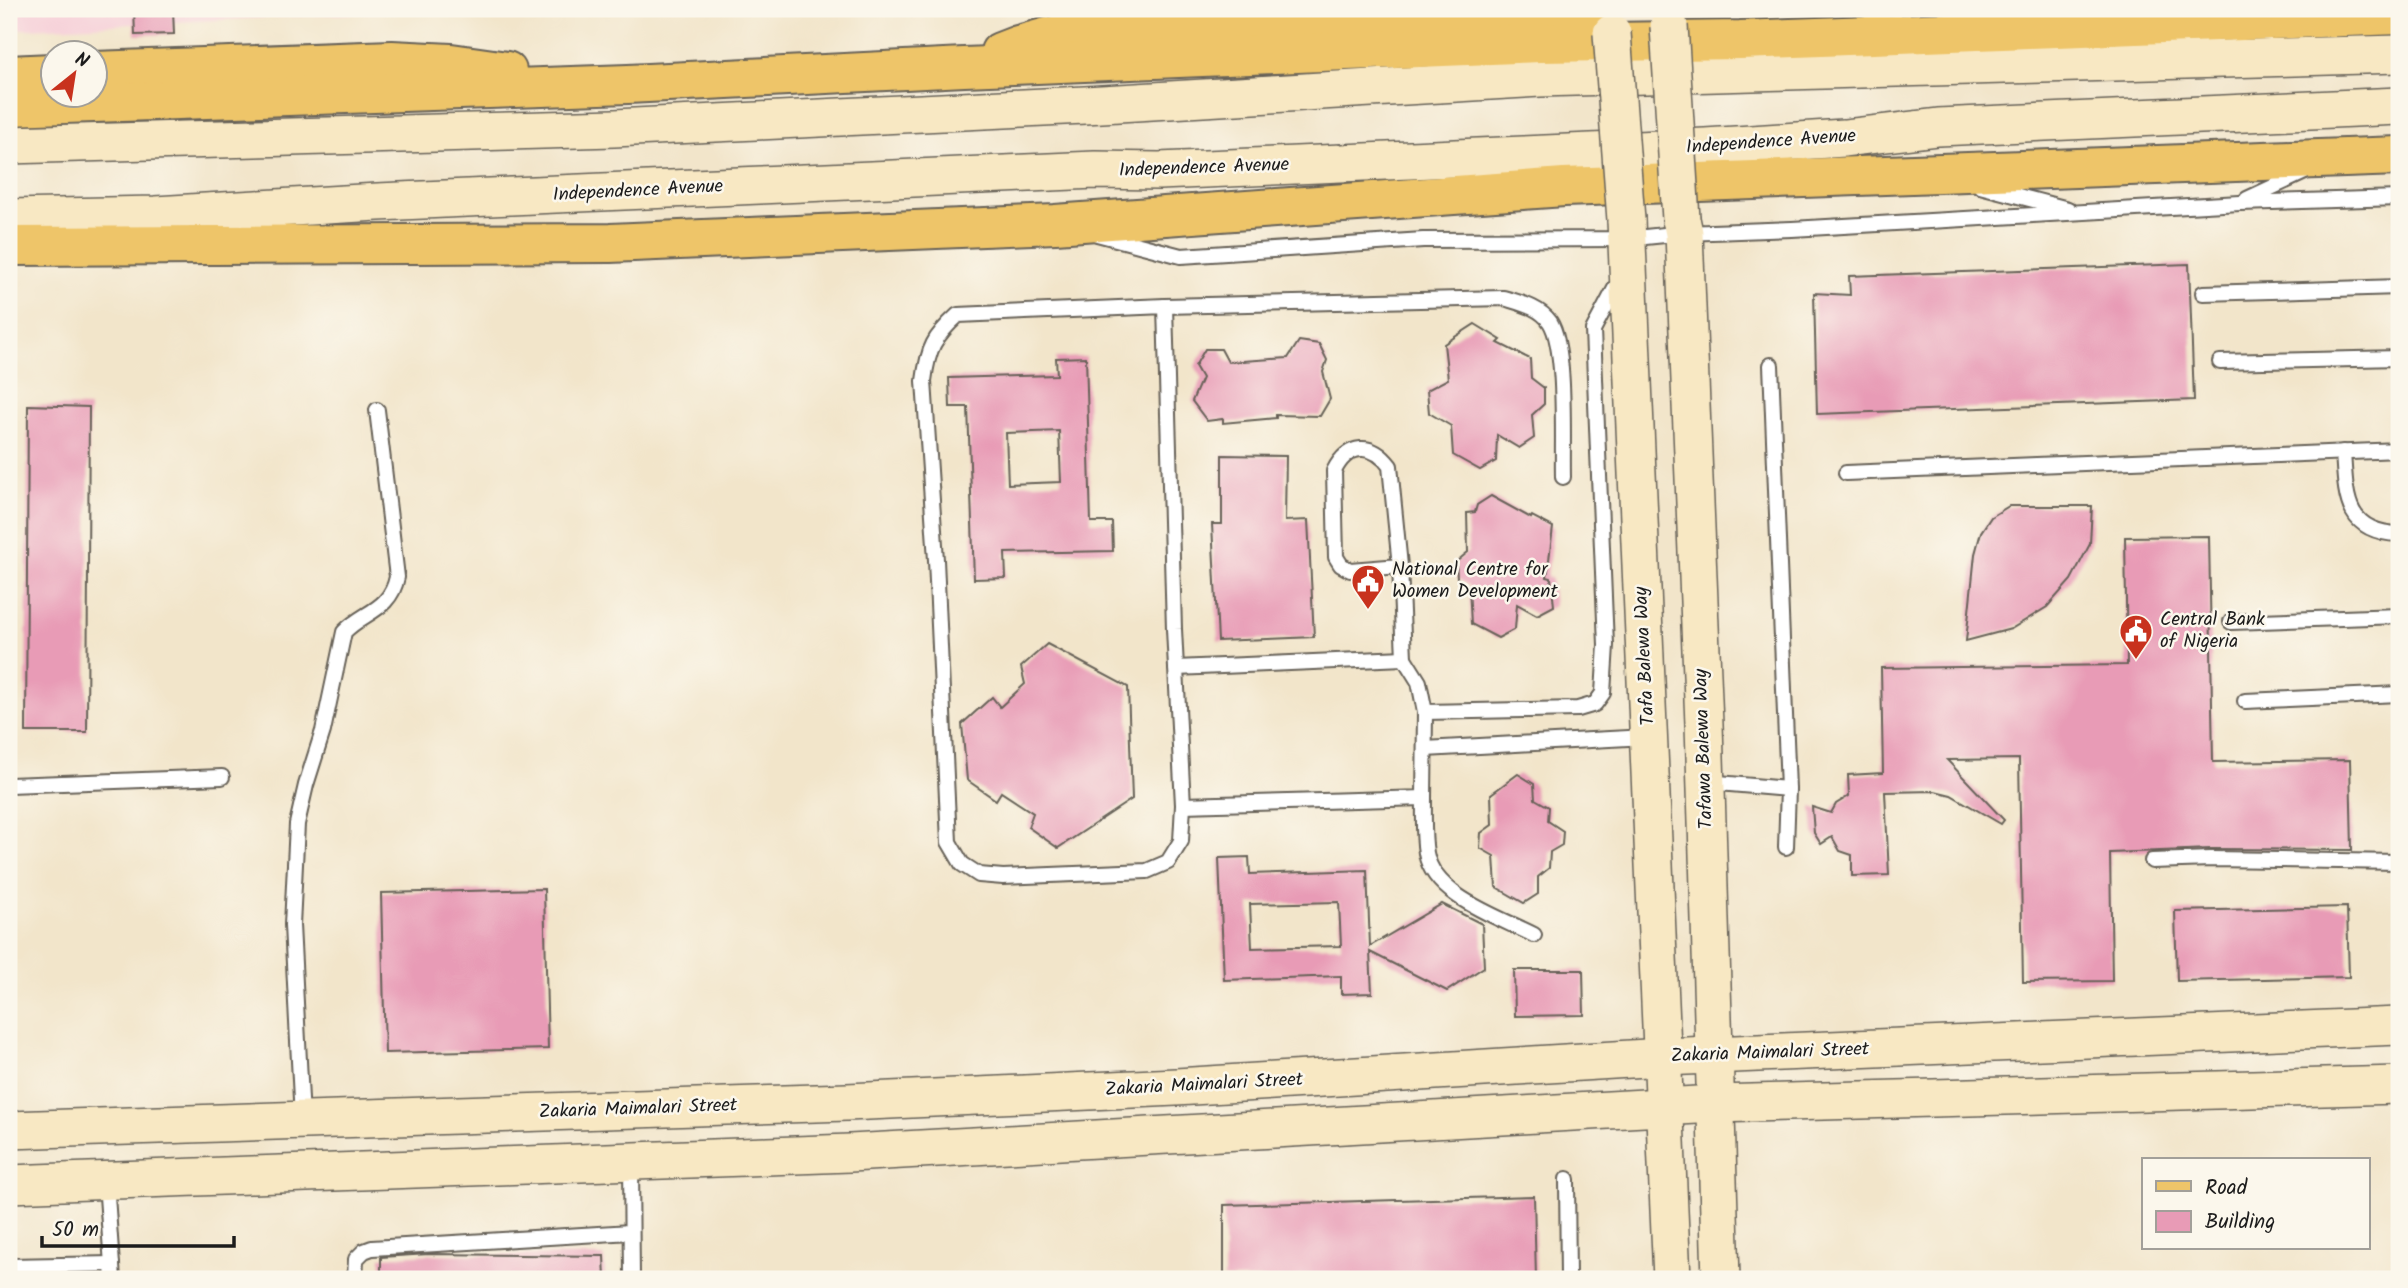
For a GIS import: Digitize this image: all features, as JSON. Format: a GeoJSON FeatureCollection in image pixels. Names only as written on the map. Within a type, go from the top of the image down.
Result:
{"type":"FeatureCollection","features":[{"type":"Feature","properties":{"kind":"main road"},"geometry":{"type":"LineString","coordinates":[[2131,9],[2177,23],[2217,9]]}},
{"type":"Feature","properties":{"kind":"main road"},"geometry":{"type":"LineString","coordinates":[[9,106],[589,86],[964,67],[1018,44],[1740,40],[2399,15]]}},
{"type":"Feature","properties":{"kind":"main road"},"geometry":{"type":"LineString","coordinates":[[1080,45],[1158,22],[1605,17]]}},
{"type":"Feature","properties":{"kind":"main road","name":"Tafa Balewa Way"},"geometry":{"type":"LineString","coordinates":[[1605,17],[1626,242],[1672,1279]]}},
{"type":"Feature","properties":{"kind":"main road"},"geometry":{"type":"LineString","coordinates":[[1668,18],[1683,226]]}},
{"type":"Feature","properties":{"kind":"main road"},"geometry":{"type":"LineString","coordinates":[[9,145],[614,128],[1085,105],[1540,78],[2399,54]]}},
{"type":"Feature","properties":{"kind":"main road"},"geometry":{"type":"LineString","coordinates":[[108,70],[392,60],[451,62],[589,86]]}},
{"type":"Feature","properties":{"kind":"main road"},"geometry":{"type":"LineString","coordinates":[[9,75],[38,74]]}},
{"type":"Feature","properties":{"kind":"main road","name":"Independence Avenue"},"geometry":{"type":"LineString","coordinates":[[9,218],[155,215],[1095,170],[1186,170],[1692,148],[1843,138],[1938,127],[2399,106]]}},
{"type":"Feature","properties":{"kind":"main road","name":"Independence Avenue"},"geometry":{"type":"LineString","coordinates":[[9,246],[610,243],[1055,224],[1564,187],[2399,156]]}},
{"type":"Feature","properties":{"kind":"main road","name":"Tafawa Balewa Way"},"geometry":{"type":"LineString","coordinates":[[1683,226],[1721,1279]]}},
{"type":"Feature","properties":{"kind":"main road","name":"Zakaria Maimalari Street"},"geometry":{"type":"LineString","coordinates":[[9,1129],[847,1102],[1176,1087],[1663,1057],[2399,1026]]}},
{"type":"Feature","properties":{"kind":"main road"},"geometry":{"type":"LineString","coordinates":[[9,1184],[850,1153],[1188,1136],[1665,1106],[2399,1085]]}},
{"type":"Feature","properties":{"kind":"main road"},"geometry":{"type":"LineString","coordinates":[[764,1105],[769,1156]]}},
{"type":"Feature","properties":{"kind":"lane"},"geometry":{"type":"LineString","coordinates":[[2240,202],[2335,158]]}},
{"type":"Feature","properties":{"kind":"lane"},"geometry":{"type":"LineString","coordinates":[[1931,173],[2082,212]]}},
{"type":"Feature","properties":{"kind":"lane"},"geometry":{"type":"LineString","coordinates":[[1055,224],[1181,256],[1423,240],[1626,242],[1683,226],[1792,229],[2240,202],[2399,198]]}},
{"type":"Feature","properties":{"kind":"lane"},"geometry":{"type":"LineString","coordinates":[[1424,712],[1578,709],[1595,704],[1602,693],[1606,645],[1593,330],[1626,242]]}},
{"type":"Feature","properties":{"kind":"lane"},"geometry":{"type":"LineString","coordinates":[[2203,293],[2399,287]]}},
{"type":"Feature","properties":{"kind":"lane"},"geometry":{"type":"LineString","coordinates":[[1165,306],[1183,805],[1181,841],[1168,862],[1147,871],[1003,877],[979,875],[962,864],[949,842],[936,560],[924,381],[927,356],[938,333],[958,315],[1165,306],[1504,298],[1531,306],[1550,322],[1560,352],[1563,477]]}},
{"type":"Feature","properties":{"kind":"lane"},"geometry":{"type":"LineString","coordinates":[[2220,362],[2399,358]]}},
{"type":"Feature","properties":{"kind":"lane"},"geometry":{"type":"LineString","coordinates":[[1771,365],[1788,789],[1786,847]]}},
{"type":"Feature","properties":{"kind":"lane"},"geometry":{"type":"LineString","coordinates":[[302,1121],[292,925],[297,824],[323,732],[344,632],[354,621],[378,609],[388,599],[397,578],[377,410]]}},
{"type":"Feature","properties":{"kind":"lane"},"geometry":{"type":"LineString","coordinates":[[1401,566],[1350,570],[1336,557],[1334,471],[1347,452],[1371,450],[1382,456],[1390,466],[1401,566],[1404,658],[1419,682],[1424,712],[1423,798],[1426,852],[1430,867],[1450,892],[1534,935]]}},
{"type":"Feature","properties":{"kind":"lane"},"geometry":{"type":"LineString","coordinates":[[1846,473],[2399,450]]}},
{"type":"Feature","properties":{"kind":"lane"},"geometry":{"type":"LineString","coordinates":[[2343,452],[2347,502],[2362,523],[2386,533],[2399,534]]}},
{"type":"Feature","properties":{"kind":"lane"},"geometry":{"type":"LineString","coordinates":[[2231,622],[2399,616]]}},
{"type":"Feature","properties":{"kind":"lane"},"geometry":{"type":"LineString","coordinates":[[1176,668],[1404,658]]}},
{"type":"Feature","properties":{"kind":"lane"},"geometry":{"type":"LineString","coordinates":[[2245,701],[2399,694]]}},
{"type":"Feature","properties":{"kind":"lane"},"geometry":{"type":"LineString","coordinates":[[1425,749],[1648,737]]}},
{"type":"Feature","properties":{"kind":"lane"},"geometry":{"type":"LineString","coordinates":[[9,785],[222,777]]}},
{"type":"Feature","properties":{"kind":"lane"},"geometry":{"type":"LineString","coordinates":[[1705,782],[1788,789]]}},
{"type":"Feature","properties":{"kind":"lane"},"geometry":{"type":"LineString","coordinates":[[1183,805],[1423,798]]}},
{"type":"Feature","properties":{"kind":"lane"},"geometry":{"type":"LineString","coordinates":[[2152,861],[2238,859],[2399,862]]}},
{"type":"Feature","properties":{"kind":"lane"},"geometry":{"type":"LineString","coordinates":[[631,1161],[632,1279]]}},
{"type":"Feature","properties":{"kind":"lane"},"geometry":{"type":"LineString","coordinates":[[1567,1179],[1569,1279]]}},
{"type":"Feature","properties":{"kind":"lane"},"geometry":{"type":"LineString","coordinates":[[106,1181],[113,1279]]}},
{"type":"Feature","properties":{"kind":"lane"},"geometry":{"type":"LineString","coordinates":[[355,1279],[356,1259],[372,1248],[631,1232]]}},
{"type":"Feature","properties":{"kind":"lane"},"geometry":{"type":"LineString","coordinates":[[9,1266],[112,1264]]}},
{"type":"Feature","properties":{"kind":"shaded area"},"geometry":{"type":"Polygon","coordinates":[[[9,9],[446,9],[9,30],[9,9]]]}},
{"type":"Feature","properties":{"kind":"building"},"geometry":{"type":"Polygon","coordinates":[[[134,9],[173,9],[174,34],[135,35],[134,9]]]}},
{"type":"Feature","properties":{"kind":"building"},"geometry":{"type":"Polygon","coordinates":[[[2189,264],[2194,400],[1817,414],[1814,293],[1850,295],[1849,276],[2189,264]]]}},
{"type":"Feature","properties":{"kind":"building"},"geometry":{"type":"Polygon","coordinates":[[[1475,324],[1501,340],[1498,343],[1530,359],[1531,378],[1544,388],[1544,404],[1532,415],[1534,438],[1519,448],[1497,435],[1496,461],[1480,470],[1453,455],[1451,426],[1429,413],[1427,390],[1448,379],[1444,344],[1475,324]]]}},
{"type":"Feature","properties":{"kind":"building"},"geometry":{"type":"Polygon","coordinates":[[[1299,341],[1319,344],[1327,360],[1323,372],[1330,399],[1320,416],[1276,415],[1276,418],[1223,423],[1223,419],[1207,421],[1192,401],[1202,378],[1195,366],[1205,349],[1221,349],[1228,362],[1288,358],[1299,341]]]}},
{"type":"Feature","properties":{"kind":"building"},"geometry":{"type":"Polygon","coordinates":[[[1086,357],[1091,522],[1112,522],[1113,551],[1005,553],[1006,578],[974,579],[968,407],[950,407],[949,378],[1057,375],[1056,358],[1086,357]],[[1059,431],[1006,433],[1008,484],[1061,482],[1059,431]]]}},
{"type":"Feature","properties":{"kind":"building"},"geometry":{"type":"Polygon","coordinates":[[[28,405],[89,407],[87,732],[26,732],[28,405]]]}},
{"type":"Feature","properties":{"kind":"building"},"geometry":{"type":"Polygon","coordinates":[[[1222,455],[1286,456],[1285,521],[1308,520],[1314,637],[1218,641],[1212,524],[1222,524],[1222,455]]]}},
{"type":"Feature","properties":{"kind":"building"},"geometry":{"type":"Polygon","coordinates":[[[1491,496],[1553,527],[1547,577],[1551,578],[1554,606],[1537,615],[1517,604],[1515,629],[1498,638],[1471,624],[1469,586],[1457,578],[1456,562],[1468,552],[1467,513],[1475,512],[1477,505],[1491,496]]]}},
{"type":"Feature","properties":{"kind":"building"},"geometry":{"type":"Polygon","coordinates":[[[2009,506],[2092,506],[2090,544],[2071,580],[2047,607],[2011,629],[1966,641],[1975,554],[1981,532],[1991,517],[2009,506]]]}},
{"type":"Feature","properties":{"kind":"building"},"geometry":{"type":"Polygon","coordinates":[[[2209,536],[2213,762],[2350,760],[2352,850],[2211,849],[2110,853],[2112,981],[2023,982],[2019,759],[1947,760],[2004,820],[2001,824],[1951,795],[1935,791],[1885,792],[1889,875],[1852,876],[1852,855],[1840,851],[1832,837],[1821,844],[1814,833],[1812,807],[1831,813],[1836,804],[1849,796],[1848,775],[1883,773],[1881,668],[2127,665],[2125,537],[2209,536]]]}},
{"type":"Feature","properties":{"kind":"building"},"geometry":{"type":"Polygon","coordinates":[[[1047,644],[1128,687],[1132,799],[1058,848],[1028,827],[1033,813],[1001,792],[996,800],[967,780],[962,724],[992,697],[1000,707],[1025,684],[1021,667],[1047,644]]]}},
{"type":"Feature","properties":{"kind":"building"},"geometry":{"type":"Polygon","coordinates":[[[1518,774],[1534,784],[1535,799],[1549,807],[1548,821],[1563,831],[1562,845],[1550,852],[1549,868],[1538,877],[1538,894],[1524,903],[1496,887],[1494,856],[1480,848],[1481,833],[1492,825],[1491,794],[1518,774]]]}},
{"type":"Feature","properties":{"kind":"building"},"geometry":{"type":"Polygon","coordinates":[[[1249,857],[1250,874],[1367,870],[1370,946],[1442,904],[1482,924],[1484,967],[1447,991],[1370,952],[1372,993],[1341,994],[1341,976],[1224,980],[1219,858],[1249,857]],[[1339,902],[1250,904],[1252,948],[1341,946],[1339,902]]]}},
{"type":"Feature","properties":{"kind":"building"},"geometry":{"type":"Polygon","coordinates":[[[544,889],[548,1049],[385,1053],[381,893],[544,889]]]}},
{"type":"Feature","properties":{"kind":"building"},"geometry":{"type":"Polygon","coordinates":[[[2347,907],[2349,977],[2177,981],[2175,911],[2347,907]]]}},
{"type":"Feature","properties":{"kind":"building"},"geometry":{"type":"Polygon","coordinates":[[[1514,970],[1583,970],[1584,1015],[1515,1016],[1514,970]]]}},
{"type":"Feature","properties":{"kind":"building"},"geometry":{"type":"Polygon","coordinates":[[[1534,1196],[1536,1279],[1224,1279],[1224,1205],[1534,1196]]]}},
{"type":"Feature","properties":{"kind":"building"},"geometry":{"type":"Polygon","coordinates":[[[429,1254],[604,1256],[605,1279],[381,1279],[381,1257],[429,1254]]]}},
{"type":"Feature","properties":{"kind":"place","name":"National Centre for Women Development"},"geometry":{"type":"Point","coordinates":[1368,611]}},
{"type":"Feature","properties":{"kind":"place","name":"Central Bank of Nigeria"},"geometry":{"type":"Point","coordinates":[2136,661]}}]}
